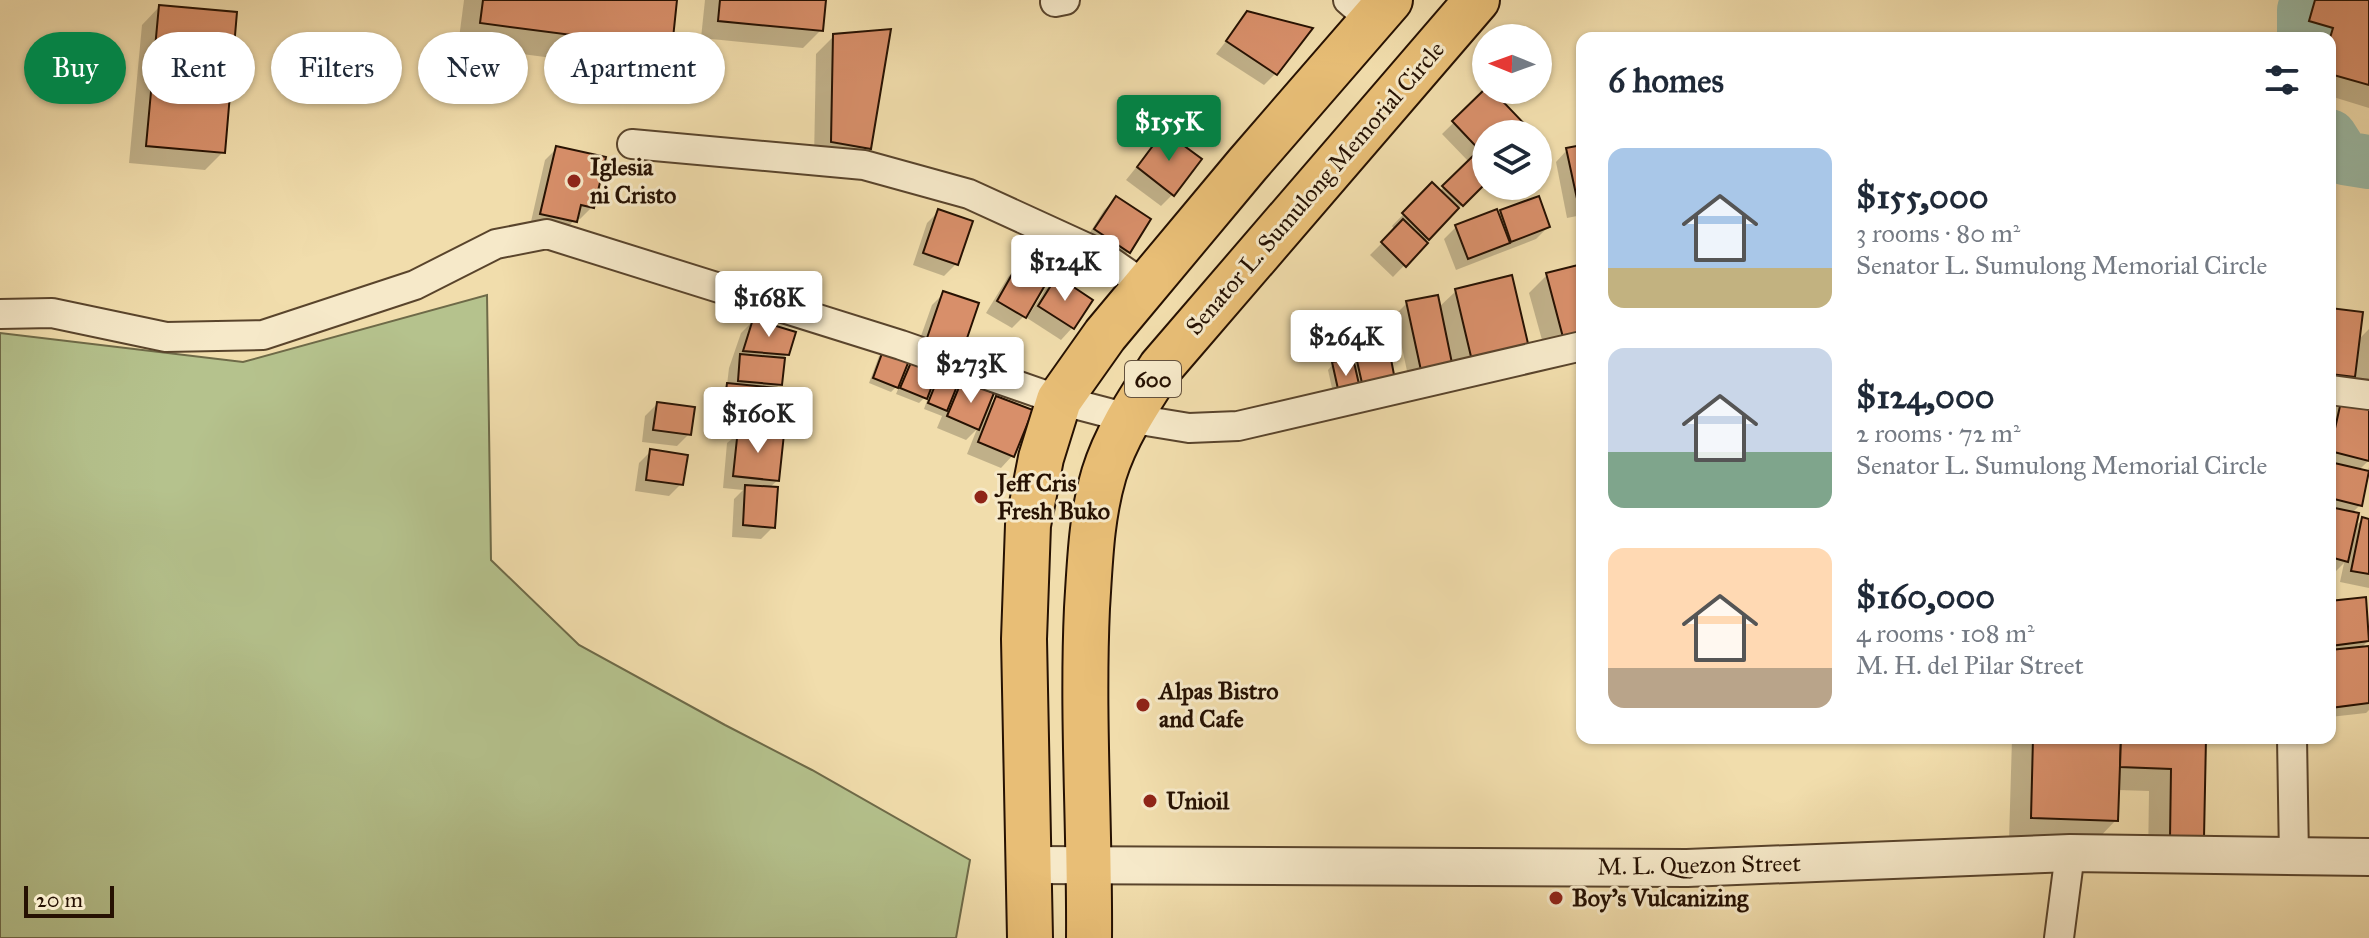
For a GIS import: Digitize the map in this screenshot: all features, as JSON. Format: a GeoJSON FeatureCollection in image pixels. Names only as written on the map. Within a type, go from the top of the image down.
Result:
{"type":"FeatureCollection","features":[{"type":"Feature","properties":{"kind":"main road","name":"Senator L. Sumulong Memorial Circle"},"geometry":{"type":"LineString","coordinates":[[1089,938],[1085,658],[1091,532],[1105,473],[1128,418],[1161,367],[1477,0]]}},
{"type":"Feature","properties":{"kind":"main road","name":"600"},"geometry":{"type":"LineString","coordinates":[[1030,938],[1024,639],[1028,525],[1041,458],[1059,400],[1105,335],[1247,165],[1370,7]]}},
{"type":"Feature","properties":{"kind":"street"},"geometry":{"type":"LineString","coordinates":[[632,144],[864,165],[969,194],[1098,253],[1147,287]]}},
{"type":"Feature","properties":{"kind":"street"},"geometry":{"type":"LineString","coordinates":[[0,314],[52,313],[166,337],[263,335],[415,285],[496,244],[547,234],[901,345],[1059,400],[1128,418],[1189,428],[1238,426],[1576,347]]}},
{"type":"Feature","properties":{"kind":"street"},"geometry":{"type":"LineString","coordinates":[[2336,391],[2369,395]]}},
{"type":"Feature","properties":{"kind":"street"},"geometry":{"type":"LineString","coordinates":[[2292,744],[2294,857]]}},
{"type":"Feature","properties":{"kind":"street"},"geometry":{"type":"LineString","coordinates":[[2059,938],[2070,853]]}},
{"type":"Feature","properties":{"kind":"street","name":"M. L. Quezon Street"},"geometry":{"type":"LineString","coordinates":[[1029,865],[1687,868],[2070,853],[2369,857]]}},
{"type":"Feature","properties":{"kind":"green space"},"geometry":{"type":"Polygon","coordinates":[[[487,295],[491,560],[579,645],[812,770],[970,860],[956,938],[0,938],[0,333],[243,362],[487,295]]]}},
{"type":"Feature","properties":{"kind":"building"},"geometry":{"type":"Polygon","coordinates":[[[483,0],[677,0],[674,32],[549,32],[480,23],[483,0]]]}},
{"type":"Feature","properties":{"kind":"building"},"geometry":{"type":"Polygon","coordinates":[[[720,0],[826,0],[823,31],[718,21],[720,0]]]}},
{"type":"Feature","properties":{"kind":"building"},"geometry":{"type":"Polygon","coordinates":[[[2315,0],[2369,0],[2369,85],[2336,76],[2336,32],[2332,32],[2333,28],[2309,21],[2315,0]]]}},
{"type":"Feature","properties":{"kind":"building"},"geometry":{"type":"Polygon","coordinates":[[[159,5],[237,12],[235,32],[157,32],[159,5]]]}},
{"type":"Feature","properties":{"kind":"building"},"geometry":{"type":"Polygon","coordinates":[[[1247,11],[1313,28],[1277,75],[1226,41],[1247,11]]]}},
{"type":"Feature","properties":{"kind":"building"},"geometry":{"type":"Polygon","coordinates":[[[891,29],[871,149],[831,142],[833,34],[891,29]]]}},
{"type":"Feature","properties":{"kind":"building"},"geometry":{"type":"Polygon","coordinates":[[[1472,102],[1472,104],[1505,104],[1521,120],[1472,120],[1472,142],[1452,121],[1472,102]]]}},
{"type":"Feature","properties":{"kind":"building"},"geometry":{"type":"Polygon","coordinates":[[[150,104],[229,104],[225,153],[146,146],[150,104]]]}},
{"type":"Feature","properties":{"kind":"building"},"geometry":{"type":"Polygon","coordinates":[[[1164,131],[1202,159],[1174,196],[1137,167],[1164,131]]]}},
{"type":"Feature","properties":{"kind":"building","name":"Iglesia ni Cristo"},"geometry":{"type":"Polygon","coordinates":[[[556,146],[606,157],[594,208],[581,205],[577,222],[540,214],[556,146]]]}},
{"type":"Feature","properties":{"kind":"building"},"geometry":{"type":"Polygon","coordinates":[[[1576,146],[1576,194],[1566,148],[1576,146]]]}},
{"type":"Feature","properties":{"kind":"building"},"geometry":{"type":"Polygon","coordinates":[[[1472,157],[1472,197],[1463,206],[1442,186],[1472,157]]]}},
{"type":"Feature","properties":{"kind":"building"},"geometry":{"type":"Polygon","coordinates":[[[1432,182],[1459,208],[1429,240],[1402,213],[1432,182]]]}},
{"type":"Feature","properties":{"kind":"building"},"geometry":{"type":"Polygon","coordinates":[[[1116,196],[1151,219],[1130,253],[1094,229],[1116,196]]]}},
{"type":"Feature","properties":{"kind":"building"},"geometry":{"type":"Polygon","coordinates":[[[1528,200],[1540,200],[1550,227],[1511,242],[1500,210],[1528,200]]]}},
{"type":"Feature","properties":{"kind":"building"},"geometry":{"type":"Polygon","coordinates":[[[938,209],[973,221],[958,265],[923,253],[938,209]]]}},
{"type":"Feature","properties":{"kind":"building"},"geometry":{"type":"Polygon","coordinates":[[[1497,209],[1510,243],[1468,259],[1455,225],[1497,209]]]}},
{"type":"Feature","properties":{"kind":"building"},"geometry":{"type":"Polygon","coordinates":[[[1403,219],[1428,243],[1406,267],[1381,242],[1403,219]]]}},
{"type":"Feature","properties":{"kind":"building"},"geometry":{"type":"Polygon","coordinates":[[[1019,262],[1048,280],[1026,318],[997,301],[1019,262]]]}},
{"type":"Feature","properties":{"kind":"building"},"geometry":{"type":"Polygon","coordinates":[[[1576,266],[1576,338],[1564,341],[1546,273],[1576,266]]]}},
{"type":"Feature","properties":{"kind":"building"},"geometry":{"type":"Polygon","coordinates":[[[1512,275],[1530,352],[1473,365],[1455,289],[1512,275]]]}},
{"type":"Feature","properties":{"kind":"building"},"geometry":{"type":"Polygon","coordinates":[[[1057,276],[1093,300],[1074,329],[1038,306],[1057,276]]]}},
{"type":"Feature","properties":{"kind":"building"},"geometry":{"type":"Polygon","coordinates":[[[943,291],[979,303],[963,350],[927,338],[943,291]]]}},
{"type":"Feature","properties":{"kind":"building"},"geometry":{"type":"Polygon","coordinates":[[[1438,295],[1453,368],[1422,375],[1406,301],[1438,295]]]}},
{"type":"Feature","properties":{"kind":"building"},"geometry":{"type":"Polygon","coordinates":[[[2336,309],[2363,312],[2355,377],[2336,375],[2336,309]]]}},
{"type":"Feature","properties":{"kind":"building"},"geometry":{"type":"Polygon","coordinates":[[[753,319],[796,332],[789,355],[743,351],[753,319]]]}},
{"type":"Feature","properties":{"kind":"building"},"geometry":{"type":"Polygon","coordinates":[[[884,348],[910,358],[898,388],[873,378],[884,348]]]}},
{"type":"Feature","properties":{"kind":"building"},"geometry":{"type":"Polygon","coordinates":[[[740,354],[785,358],[782,385],[738,381],[740,354]]]}},
{"type":"Feature","properties":{"kind":"building"},"geometry":{"type":"Polygon","coordinates":[[[1390,354],[1396,385],[1364,392],[1357,361],[1390,354]]]}},
{"type":"Feature","properties":{"kind":"building"},"geometry":{"type":"Polygon","coordinates":[[[1353,358],[1361,393],[1340,398],[1332,362],[1353,358]]]}},
{"type":"Feature","properties":{"kind":"building"},"geometry":{"type":"Polygon","coordinates":[[[912,360],[938,370],[927,399],[900,388],[912,360]]]}},
{"type":"Feature","properties":{"kind":"building"},"geometry":{"type":"Polygon","coordinates":[[[940,373],[959,381],[947,411],[928,403],[940,373]]]}},
{"type":"Feature","properties":{"kind":"building"},"geometry":{"type":"Polygon","coordinates":[[[962,380],[994,393],[979,430],[947,416],[962,380]]]}},
{"type":"Feature","properties":{"kind":"building"},"geometry":{"type":"Polygon","coordinates":[[[727,383],[785,389],[781,431],[722,426],[727,383]]]}},
{"type":"Feature","properties":{"kind":"building"},"geometry":{"type":"Polygon","coordinates":[[[996,396],[1033,410],[1014,457],[978,442],[996,396]]]}},
{"type":"Feature","properties":{"kind":"building"},"geometry":{"type":"Polygon","coordinates":[[[2342,397],[2369,404],[2369,461],[2336,453],[2336,424],[2342,397]]]}},
{"type":"Feature","properties":{"kind":"building"},"geometry":{"type":"Polygon","coordinates":[[[657,402],[695,407],[691,435],[653,430],[657,402]]]}},
{"type":"Feature","properties":{"kind":"building"},"geometry":{"type":"Polygon","coordinates":[[[738,429],[784,434],[779,481],[733,476],[738,429]]]}},
{"type":"Feature","properties":{"kind":"building"},"geometry":{"type":"Polygon","coordinates":[[[650,449],[688,455],[683,485],[646,480],[650,449]]]}},
{"type":"Feature","properties":{"kind":"building"},"geometry":{"type":"Polygon","coordinates":[[[2336,463],[2369,471],[2362,506],[2336,500],[2336,463]]]}},
{"type":"Feature","properties":{"kind":"building"},"geometry":{"type":"Polygon","coordinates":[[[745,485],[778,487],[775,528],[743,525],[745,485]]]}},
{"type":"Feature","properties":{"kind":"building"},"geometry":{"type":"Polygon","coordinates":[[[2336,508],[2359,513],[2348,562],[2336,559],[2336,508]]]}},
{"type":"Feature","properties":{"kind":"building"},"geometry":{"type":"Polygon","coordinates":[[[2362,517],[2369,519],[2369,574],[2351,571],[2362,517]]]}},
{"type":"Feature","properties":{"kind":"building"},"geometry":{"type":"Polygon","coordinates":[[[2366,597],[2369,641],[2336,645],[2336,600],[2366,597]]]}},
{"type":"Feature","properties":{"kind":"building"},"geometry":{"type":"Polygon","coordinates":[[[2369,646],[2369,703],[2336,707],[2336,649],[2369,646]]]}},
{"type":"Feature","properties":{"kind":"building"},"geometry":{"type":"Polygon","coordinates":[[[2033,744],[2121,744],[2118,821],[2031,818],[2033,744]]]}},
{"type":"Feature","properties":{"kind":"building"},"geometry":{"type":"Polygon","coordinates":[[[2121,744],[2206,744],[2204,838],[2170,839],[2171,769],[2120,767],[2121,744]]]}},
{"type":"Feature","properties":{"kind":"waterway"},"geometry":{"type":"LineString","coordinates":[[2304,32],[2307,0]]}},
{"type":"Feature","properties":{"kind":"waterway"},"geometry":{"type":"LineString","coordinates":[[2336,145],[2344,158],[2369,162]]}},
{"type":"Feature","properties":{"kind":"place","name":"Iglesia ni Cristo"},"geometry":{"type":"Point","coordinates":[574,181]}},
{"type":"Feature","properties":{"kind":"place","name":"Jeff Cris Fresh Buko"},"geometry":{"type":"Point","coordinates":[981,497]}},
{"type":"Feature","properties":{"kind":"place","name":"Alpas Bistro and Cafe"},"geometry":{"type":"Point","coordinates":[1143,705]}},
{"type":"Feature","properties":{"kind":"place","name":"Unioil"},"geometry":{"type":"Point","coordinates":[1150,801]}},
{"type":"Feature","properties":{"kind":"place","name":"Boy's Vulcanizing"},"geometry":{"type":"Point","coordinates":[1556,898]}}]}
